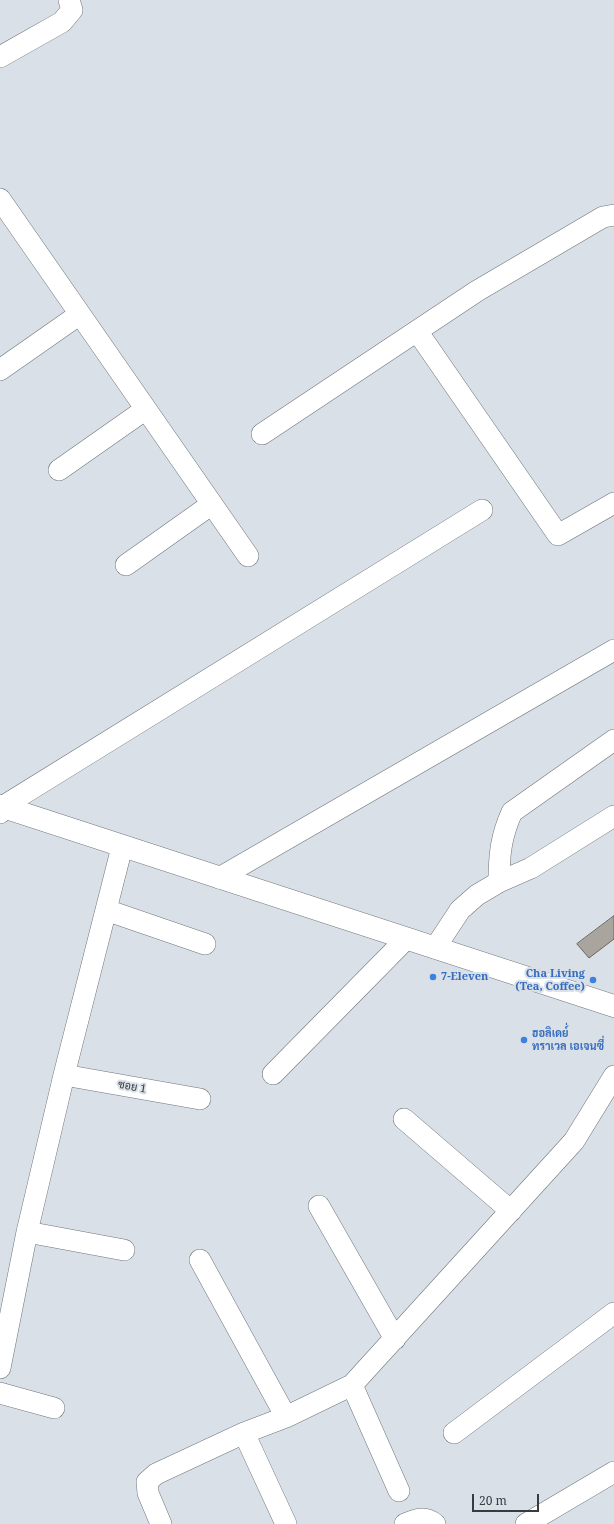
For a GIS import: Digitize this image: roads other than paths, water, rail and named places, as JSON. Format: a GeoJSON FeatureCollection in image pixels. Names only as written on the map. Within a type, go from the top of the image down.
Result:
{"type":"FeatureCollection","features":[{"type":"Feature","properties":{"kind":"main road"},"geometry":{"type":"LineString","coordinates":[[1,809],[614,1006]]}},
{"type":"Feature","properties":{"kind":"street"},"geometry":{"type":"LineString","coordinates":[[0,57],[62,22],[72,10],[69,0]]}},
{"type":"Feature","properties":{"kind":"street"},"geometry":{"type":"LineString","coordinates":[[0,199],[7,224],[80,314],[248,556]]}},
{"type":"Feature","properties":{"kind":"street"},"geometry":{"type":"LineString","coordinates":[[262,434],[483,287],[603,218],[614,215]]}},
{"type":"Feature","properties":{"kind":"street"},"geometry":{"type":"LineString","coordinates":[[0,370],[80,314]]}},
{"type":"Feature","properties":{"kind":"street"},"geometry":{"type":"LineString","coordinates":[[417,331],[558,535],[614,503]]}},
{"type":"Feature","properties":{"kind":"street"},"geometry":{"type":"LineString","coordinates":[[59,470],[146,408]]}},
{"type":"Feature","properties":{"kind":"street"},"geometry":{"type":"LineString","coordinates":[[126,565],[212,504]]}},
{"type":"Feature","properties":{"kind":"street"},"geometry":{"type":"LineString","coordinates":[[1,809],[482,510]]}},
{"type":"Feature","properties":{"kind":"street"},"geometry":{"type":"LineString","coordinates":[[219,878],[614,650]]}},
{"type":"Feature","properties":{"kind":"street"},"geometry":{"type":"LineString","coordinates":[[499,882],[501,843],[505,827],[512,812],[614,740]]}},
{"type":"Feature","properties":{"kind":"street"},"geometry":{"type":"LineString","coordinates":[[435,948],[460,910],[477,894],[499,882],[531,868],[614,816]]}},
{"type":"Feature","properties":{"kind":"street"},"geometry":{"type":"LineString","coordinates":[[0,1368],[27,1232],[64,1075],[122,847]]}},
{"type":"Feature","properties":{"kind":"street"},"geometry":{"type":"LineString","coordinates":[[106,910],[205,944]]}},
{"type":"Feature","properties":{"kind":"street"},"geometry":{"type":"LineString","coordinates":[[273,1074],[406,939]]}},
{"type":"Feature","properties":{"kind":"street","name":"ซอย 1"},"geometry":{"type":"LineString","coordinates":[[64,1075],[200,1099]]}},
{"type":"Feature","properties":{"kind":"street"},"geometry":{"type":"LineString","coordinates":[[162,1524],[148,1493],[147,1482],[151,1478],[156,1474],[244,1433],[286,1417],[352,1385],[574,1141],[614,1076]]}},
{"type":"Feature","properties":{"kind":"street"},"geometry":{"type":"LineString","coordinates":[[404,1119],[510,1211]]}},
{"type":"Feature","properties":{"kind":"street"},"geometry":{"type":"LineString","coordinates":[[319,1206],[395,1339]]}},
{"type":"Feature","properties":{"kind":"street"},"geometry":{"type":"LineString","coordinates":[[27,1232],[124,1250]]}},
{"type":"Feature","properties":{"kind":"street"},"geometry":{"type":"LineString","coordinates":[[200,1260],[286,1417]]}},
{"type":"Feature","properties":{"kind":"street"},"geometry":{"type":"LineString","coordinates":[[454,1433],[614,1313]]}},
{"type":"Feature","properties":{"kind":"street"},"geometry":{"type":"LineString","coordinates":[[352,1385],[399,1491]]}},
{"type":"Feature","properties":{"kind":"street"},"geometry":{"type":"LineString","coordinates":[[0,1394],[54,1408]]}},
{"type":"Feature","properties":{"kind":"street"},"geometry":{"type":"LineString","coordinates":[[244,1433],[286,1524]]}},
{"type":"Feature","properties":{"kind":"street"},"geometry":{"type":"LineString","coordinates":[[526,1524],[614,1472]]}},
{"type":"Feature","properties":{"kind":"street"},"geometry":{"type":"LineString","coordinates":[[405,1524],[424,1518],[435,1524]]}},
{"type":"Feature","properties":{"kind":"place","name":"7-Eleven"},"geometry":{"type":"Point","coordinates":[433,977]}},
{"type":"Feature","properties":{"kind":"place","name":"Cha Living (Tea, Coffee)"},"geometry":{"type":"Point","coordinates":[593,980]}},
{"type":"Feature","properties":{"kind":"place","name":"ฮอลิเดย์่ ทราเวล เอเจนซี่"},"geometry":{"type":"Point","coordinates":[524,1040]}}]}
